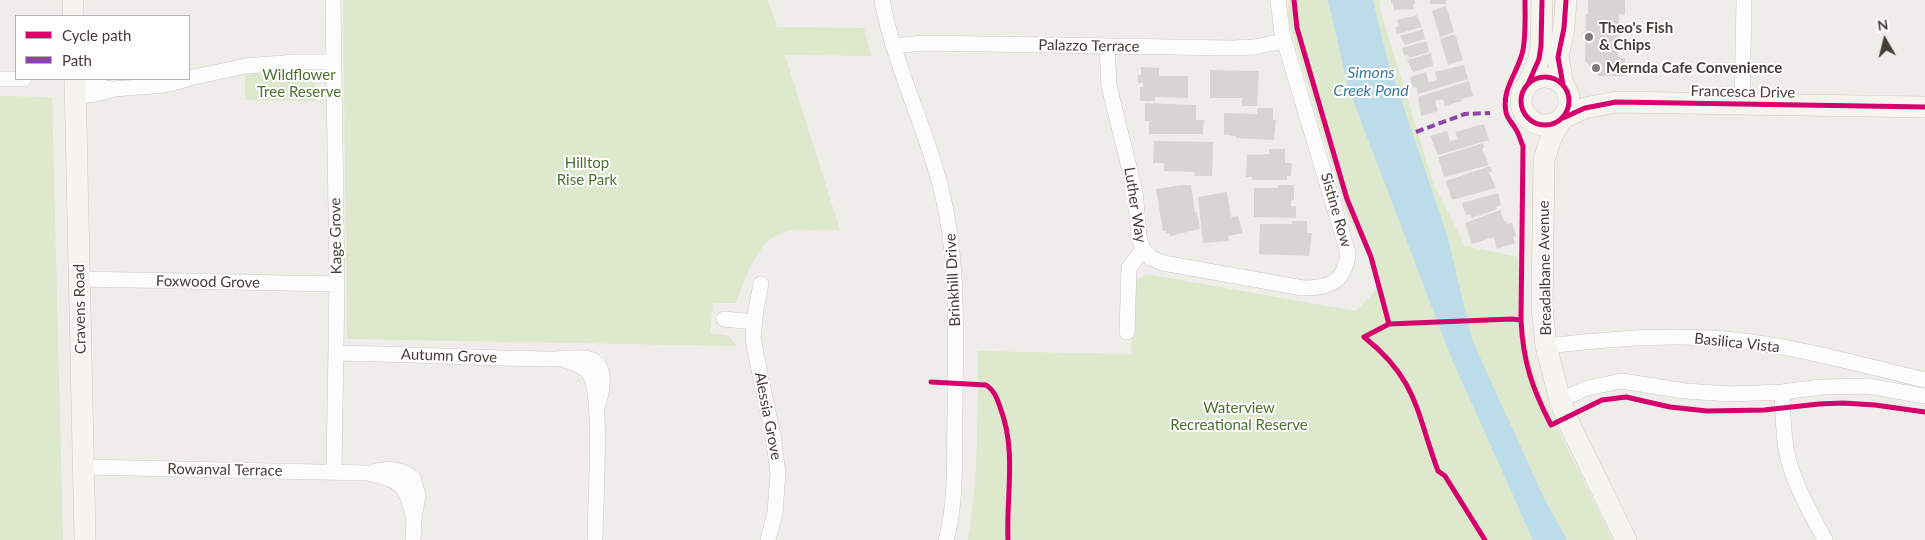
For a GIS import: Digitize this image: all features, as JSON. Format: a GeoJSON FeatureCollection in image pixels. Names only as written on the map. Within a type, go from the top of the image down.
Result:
{"type":"FeatureCollection","features":[{"type":"Feature","properties":{"kind":"street"},"geometry":{"type":"LineString","coordinates":[[73,0],[73,15]]}},
{"type":"Feature","properties":{"kind":"street","name":"Kage Grove"},"geometry":{"type":"LineString","coordinates":[[333,0],[337,284],[334,472]]}},
{"type":"Feature","properties":{"kind":"street","name":"Brinkhill Drive"},"geometry":{"type":"LineString","coordinates":[[882,0],[887,28],[904,82],[941,187],[953,253],[956,306],[954,487],[946,540]]}},
{"type":"Feature","properties":{"kind":"street","name":"Sistine Row"},"geometry":{"type":"LineString","coordinates":[[1143,249],[1151,258],[1163,263],[1303,288],[1318,288],[1338,280],[1347,262],[1347,244],[1284,41],[1278,0]]}},
{"type":"Feature","properties":{"kind":"street"},"geometry":{"type":"LineString","coordinates":[[1542,0],[1539,59],[1520,100],[1521,107],[1528,119],[1541,125],[1555,123],[1562,119],[1569,103],[1558,56],[1564,28],[1566,0]]}},
{"type":"Feature","properties":{"kind":"street"},"geometry":{"type":"LineString","coordinates":[[1742,104],[1744,0]]}},
{"type":"Feature","properties":{"kind":"street","name":"Palazzo Terrace"},"geometry":{"type":"LineString","coordinates":[[894,46],[923,43],[1254,47],[1284,41]]}},
{"type":"Feature","properties":{"kind":"street","name":"Luther Way"},"geometry":{"type":"LineString","coordinates":[[1107,46],[1109,86],[1135,191],[1138,210],[1136,228],[1143,249],[1129,268],[1127,332]]}},
{"type":"Feature","properties":{"kind":"street"},"geometry":{"type":"LineString","coordinates":[[190,78],[246,66],[295,62],[334,62]]}},
{"type":"Feature","properties":{"kind":"street"},"geometry":{"type":"LineString","coordinates":[[1528,84],[1542,77],[1557,80],[1564,86]]}},
{"type":"Feature","properties":{"kind":"street"},"geometry":{"type":"LineString","coordinates":[[0,79],[15,80]]}},
{"type":"Feature","properties":{"kind":"street"},"geometry":{"type":"LineString","coordinates":[[76,86],[96,94],[114,89],[148,87],[179,80]]}},
{"type":"Feature","properties":{"kind":"street","name":"Cravens Road"},"geometry":{"type":"LineString","coordinates":[[76,86],[85,540]]}},
{"type":"Feature","properties":{"kind":"street","name":"Francesca Drive"},"geometry":{"type":"LineString","coordinates":[[1564,86],[1616,102]]}},
{"type":"Feature","properties":{"kind":"street","name":"Francesca Drive"},"geometry":{"type":"LineString","coordinates":[[1562,119],[1585,108],[1616,102],[1925,107]]}},
{"type":"Feature","properties":{"kind":"street","name":"Breadalbane Avenue"},"geometry":{"type":"LineString","coordinates":[[1528,119],[1538,138],[1544,160],[1542,307],[1546,346],[1560,400],[1584,456],[1626,540]]}},
{"type":"Feature","properties":{"kind":"street","name":"Breadalbane Avenue"},"geometry":{"type":"LineString","coordinates":[[1544,160],[1551,138],[1562,119]]}},
{"type":"Feature","properties":{"kind":"street","name":"Foxwood Grove"},"geometry":{"type":"LineString","coordinates":[[79,279],[337,284]]}},
{"type":"Feature","properties":{"kind":"street","name":"Alessia Grove"},"geometry":{"type":"LineString","coordinates":[[761,284],[754,338],[760,375],[774,435],[778,473],[775,513],[768,540]]}},
{"type":"Feature","properties":{"kind":"street"},"geometry":{"type":"LineString","coordinates":[[724,319],[755,322]]}},
{"type":"Feature","properties":{"kind":"street","name":"Basilica Vista"},"geometry":{"type":"LineString","coordinates":[[1546,346],[1659,336],[1736,340],[1804,352],[1925,380]]}},
{"type":"Feature","properties":{"kind":"street","name":"Autumn Grove"},"geometry":{"type":"LineString","coordinates":[[336,353],[561,360],[591,359],[597,364],[602,377],[602,390],[597,409],[595,540]]}},
{"type":"Feature","properties":{"kind":"street"},"geometry":{"type":"LineString","coordinates":[[1560,400],[1587,388],[1622,381],[1685,391],[1731,394],[1782,392],[1821,387],[1868,386],[1907,391],[1925,396]]}},
{"type":"Feature","properties":{"kind":"street"},"geometry":{"type":"LineString","coordinates":[[1782,392],[1785,441],[1791,469],[1824,540]]}},
{"type":"Feature","properties":{"kind":"street","name":"Rowanval Terrace"},"geometry":{"type":"LineString","coordinates":[[83,467],[367,473],[388,468],[405,473],[412,478],[418,495],[413,540]]}},
{"type":"Feature","properties":{"kind":"green space","name":"Hilltop Rise Park"},"geometry":{"type":"Polygon","coordinates":[[[343,0],[768,0],[777,27],[864,28],[871,56],[785,55],[840,230],[789,231],[768,241],[754,260],[736,303],[713,303],[710,333],[729,336],[736,346],[347,339],[343,0]]]}},
{"type":"Feature","properties":{"kind":"green space","name":"Waterview Recreational Reserve"},"geometry":{"type":"Polygon","coordinates":[[[1289,0],[1380,0],[1379,6],[1433,183],[1465,246],[1518,257],[1522,317],[1529,354],[1542,397],[1613,540],[968,540],[976,470],[978,351],[1131,354],[1135,282],[1146,274],[1356,311],[1383,283],[1348,216],[1288,18],[1289,0]]]}},
{"type":"Feature","properties":{"kind":"green space","name":"Wildflower Tree Reserve"},"geometry":{"type":"Polygon","coordinates":[[[280,69],[315,69],[315,101],[245,100],[245,75],[280,69]]]}},
{"type":"Feature","properties":{"kind":"green space"},"geometry":{"type":"Polygon","coordinates":[[[0,96],[52,97],[63,540],[0,540],[0,96]]]}},
{"type":"Feature","properties":{"kind":"water","name":"Simons Creek Pond"},"geometry":{"type":"Polygon","coordinates":[[[1328,0],[1373,0],[1387,58],[1447,235],[1473,342],[1544,498],[1567,540],[1533,540],[1451,357],[1348,87],[1328,0]]]}},
{"type":"Feature","properties":{"kind":"building"},"geometry":{"type":"Polygon","coordinates":[[[1391,0],[1415,0],[1415,4],[1413,4],[1414,9],[1394,10],[1391,0]]]}},
{"type":"Feature","properties":{"kind":"building"},"geometry":{"type":"Polygon","coordinates":[[[1430,0],[1446,0],[1446,4],[1430,4],[1430,0]]]}},
{"type":"Feature","properties":{"kind":"building"},"geometry":{"type":"Polygon","coordinates":[[[1588,0],[1625,0],[1625,15],[1619,14],[1618,57],[1625,58],[1624,76],[1599,76],[1585,61],[1588,0]]]}},
{"type":"Feature","properties":{"kind":"building"},"geometry":{"type":"Polygon","coordinates":[[[1446,6],[1454,32],[1440,37],[1432,11],[1446,6]]]}},
{"type":"Feature","properties":{"kind":"building"},"geometry":{"type":"Polygon","coordinates":[[[1417,15],[1422,27],[1397,34],[1395,27],[1399,26],[1397,20],[1417,15]]]}},
{"type":"Feature","properties":{"kind":"building"},"geometry":{"type":"Polygon","coordinates":[[[1423,29],[1425,39],[1405,45],[1400,36],[1423,29]]]}},
{"type":"Feature","properties":{"kind":"building"},"geometry":{"type":"Polygon","coordinates":[[[1455,34],[1463,60],[1448,65],[1440,39],[1455,34]]]}},
{"type":"Feature","properties":{"kind":"building"},"geometry":{"type":"Polygon","coordinates":[[[1427,41],[1429,52],[1409,58],[1408,55],[1404,56],[1402,48],[1427,41]]]}},
{"type":"Feature","properties":{"kind":"building"},"geometry":{"type":"Polygon","coordinates":[[[1431,53],[1433,66],[1413,72],[1407,60],[1431,53]]]}},
{"type":"Feature","properties":{"kind":"building"},"geometry":{"type":"Polygon","coordinates":[[[1464,65],[1468,79],[1418,94],[1416,87],[1413,88],[1410,77],[1426,72],[1429,82],[1437,80],[1435,72],[1464,65]]]}},
{"type":"Feature","properties":{"kind":"building"},"geometry":{"type":"Polygon","coordinates":[[[1141,67],[1159,68],[1159,76],[1188,76],[1188,98],[1155,97],[1155,101],[1140,101],[1140,87],[1143,87],[1143,83],[1138,83],[1138,75],[1141,75],[1141,67]]]}},
{"type":"Feature","properties":{"kind":"building"},"geometry":{"type":"Polygon","coordinates":[[[1210,70],[1259,71],[1257,106],[1242,106],[1242,98],[1210,98],[1210,70]]]}},
{"type":"Feature","properties":{"kind":"building"},"geometry":{"type":"Polygon","coordinates":[[[1469,81],[1473,96],[1445,106],[1443,99],[1435,101],[1438,111],[1421,116],[1418,97],[1469,81]]]}},
{"type":"Feature","properties":{"kind":"building"},"geometry":{"type":"Polygon","coordinates":[[[1145,103],[1196,105],[1196,120],[1204,120],[1203,134],[1149,134],[1149,121],[1145,121],[1145,103]]]}},
{"type":"Feature","properties":{"kind":"building"},"geometry":{"type":"Polygon","coordinates":[[[1257,108],[1273,108],[1273,120],[1276,120],[1274,140],[1236,138],[1236,136],[1224,135],[1224,113],[1257,114],[1257,108]]]}},
{"type":"Feature","properties":{"kind":"building"},"geometry":{"type":"Polygon","coordinates":[[[1484,124],[1489,140],[1438,155],[1430,136],[1447,131],[1450,141],[1458,139],[1455,132],[1484,124]]]}},
{"type":"Feature","properties":{"kind":"building"},"geometry":{"type":"Polygon","coordinates":[[[1154,141],[1213,142],[1212,176],[1195,176],[1194,172],[1164,171],[1164,163],[1153,163],[1154,141]]]}},
{"type":"Feature","properties":{"kind":"building"},"geometry":{"type":"Polygon","coordinates":[[[1483,143],[1484,148],[1482,149],[1489,165],[1444,177],[1438,157],[1483,143]]]}},
{"type":"Feature","properties":{"kind":"building"},"geometry":{"type":"Polygon","coordinates":[[[1269,149],[1285,149],[1285,163],[1292,163],[1291,176],[1287,176],[1287,180],[1252,180],[1252,177],[1246,177],[1247,155],[1269,154],[1269,149]]]}},
{"type":"Feature","properties":{"kind":"building"},"geometry":{"type":"Polygon","coordinates":[[[1490,166],[1492,172],[1489,172],[1496,188],[1452,200],[1446,181],[1490,166]]]}},
{"type":"Feature","properties":{"kind":"building"},"geometry":{"type":"Polygon","coordinates":[[[1191,185],[1195,213],[1197,212],[1200,229],[1170,236],[1170,233],[1166,234],[1166,231],[1163,231],[1156,189],[1191,185]]]}},
{"type":"Feature","properties":{"kind":"building"},"geometry":{"type":"Polygon","coordinates":[[[1278,185],[1294,185],[1294,200],[1291,201],[1291,206],[1296,206],[1296,218],[1254,217],[1254,188],[1278,188],[1278,185]]]}},
{"type":"Feature","properties":{"kind":"building"},"geometry":{"type":"Polygon","coordinates":[[[1227,192],[1231,217],[1238,216],[1243,233],[1228,236],[1229,241],[1203,243],[1198,197],[1227,192]]]}},
{"type":"Feature","properties":{"kind":"building"},"geometry":{"type":"Polygon","coordinates":[[[1498,193],[1501,205],[1496,207],[1497,209],[1472,218],[1470,214],[1466,215],[1462,203],[1498,193]]]}},
{"type":"Feature","properties":{"kind":"building"},"geometry":{"type":"Polygon","coordinates":[[[1500,210],[1504,221],[1507,224],[1512,223],[1516,236],[1513,237],[1515,243],[1497,249],[1494,237],[1472,244],[1465,223],[1500,210]]]}},
{"type":"Feature","properties":{"kind":"building"},"geometry":{"type":"Polygon","coordinates":[[[1292,221],[1307,221],[1307,233],[1312,233],[1309,256],[1259,254],[1260,224],[1292,224],[1292,221]]]}},
{"type":"Feature","properties":{"kind":"marked path"},"geometry":{"type":"LineString","coordinates":[[1416,132],[1465,114],[1490,113]]}},
{"type":"Feature","properties":{"kind":"cycle path"},"geometry":{"type":"LineString","coordinates":[[1294,0],[1297,28],[1347,199],[1371,257],[1389,324],[1364,337],[1382,353],[1405,383],[1413,398],[1438,471],[1445,476],[1485,540]]}},
{"type":"Feature","properties":{"kind":"cycle path"},"geometry":{"type":"LineString","coordinates":[[1521,320],[1523,146],[1518,132],[1507,117],[1505,104],[1508,88],[1523,50],[1525,0]]}},
{"type":"Feature","properties":{"kind":"cycle path"},"geometry":{"type":"LineString","coordinates":[[1528,84],[1539,59],[1542,0]]}},
{"type":"Feature","properties":{"kind":"cycle path"},"geometry":{"type":"LineString","coordinates":[[1563,85],[1558,57],[1564,28],[1566,0]]}},
{"type":"Feature","properties":{"kind":"cycle path"},"geometry":{"type":"LineString","coordinates":[[1540,77],[1550,77],[1562,84],[1569,96],[1569,101],[1569,106],[1562,118],[1550,125],[1540,125],[1532,121],[1525,114],[1521,106],[1521,96],[1525,88],[1532,81],[1540,77]]}},
{"type":"Feature","properties":{"kind":"cycle path"},"geometry":{"type":"LineString","coordinates":[[1563,118],[1585,108],[1616,102],[1925,107]]}},
{"type":"Feature","properties":{"kind":"cycle path"},"geometry":{"type":"LineString","coordinates":[[1389,324],[1521,320],[1526,362],[1534,387],[1551,425],[1602,400],[1626,397],[1670,407],[1707,411],[1764,410],[1843,403],[1875,405],[1925,412]]}},
{"type":"Feature","properties":{"kind":"cycle path"},"geometry":{"type":"LineString","coordinates":[[931,382],[986,385],[996,397],[1005,423],[1008,440],[1010,473],[1008,540]]}},
{"type":"Feature","properties":{"kind":"place","name":"Theo's Fish & Chips"},"geometry":{"type":"Point","coordinates":[1589,37]}},
{"type":"Feature","properties":{"kind":"place","name":"Mernda Cafe Convenience"},"geometry":{"type":"Point","coordinates":[1596,68]}}]}
